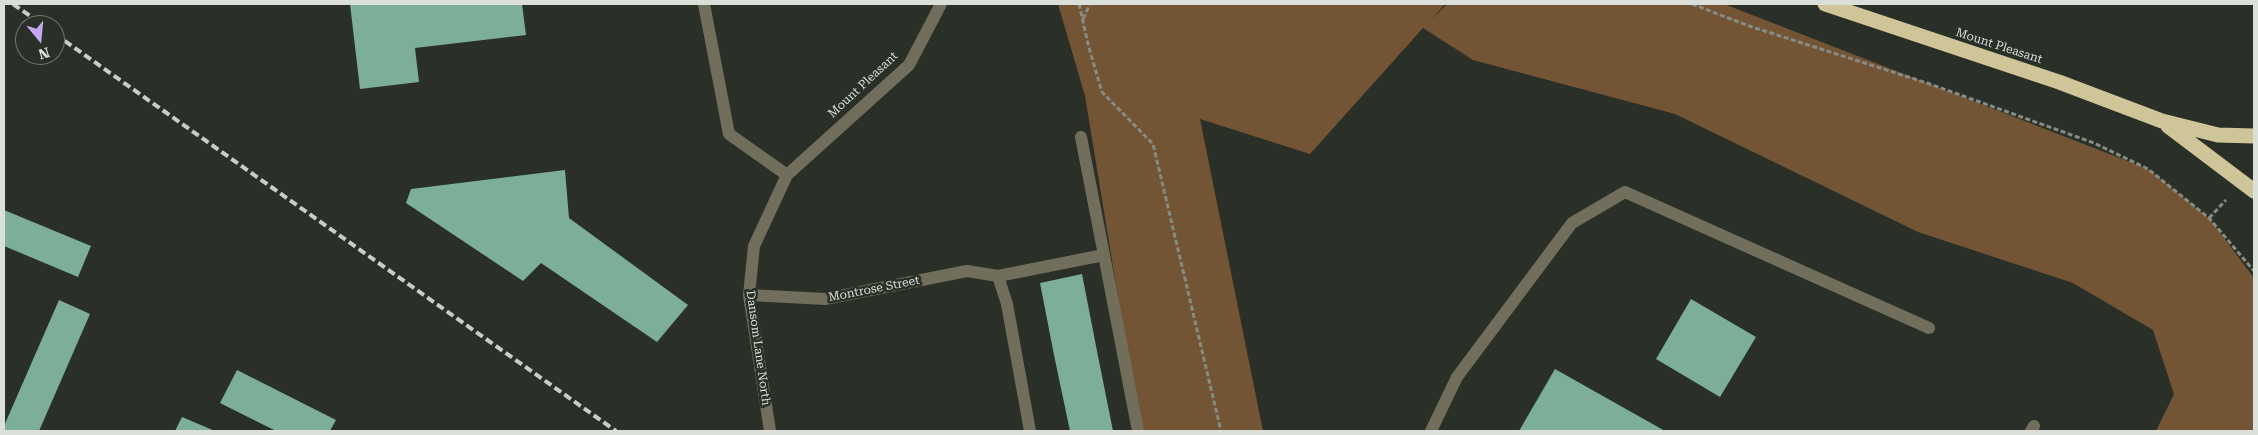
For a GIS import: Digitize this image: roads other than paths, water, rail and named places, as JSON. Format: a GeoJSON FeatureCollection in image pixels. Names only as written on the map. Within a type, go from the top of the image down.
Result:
{"type":"FeatureCollection","features":[{"type":"Feature","properties":{"kind":"highway","name":"Mount Pleasant"},"geometry":{"type":"LineString","coordinates":[[1825,4],[2059,82],[2162,121]]}},
{"type":"Feature","properties":{"kind":"highway"},"geometry":{"type":"LineString","coordinates":[[2162,121],[2218,135],[2254,136]]}},
{"type":"Feature","properties":{"kind":"highway"},"geometry":{"type":"LineString","coordinates":[[2162,121],[2254,191]]}},
{"type":"Feature","properties":{"kind":"street"},"geometry":{"type":"LineString","coordinates":[[704,4],[729,134],[787,175]]}},
{"type":"Feature","properties":{"kind":"street","name":"Mount Pleasant"},"geometry":{"type":"LineString","coordinates":[[787,175],[909,65],[941,4]]}},
{"type":"Feature","properties":{"kind":"street"},"geometry":{"type":"LineString","coordinates":[[1081,137],[1138,431]]}},
{"type":"Feature","properties":{"kind":"street","name":"Dansom Lane North"},"geometry":{"type":"LineString","coordinates":[[770,431],[749,295],[754,246],[787,175]]}},
{"type":"Feature","properties":{"kind":"street"},"geometry":{"type":"LineString","coordinates":[[1431,431],[1457,377],[1572,223],[1625,192],[1929,328]]}},
{"type":"Feature","properties":{"kind":"street","name":"Montrose Street"},"geometry":{"type":"LineString","coordinates":[[749,295],[825,299],[967,270],[998,276],[1104,256]]}},
{"type":"Feature","properties":{"kind":"street"},"geometry":{"type":"LineString","coordinates":[[998,276],[1007,304],[1030,431]]}},
{"type":"Feature","properties":{"kind":"railway"},"geometry":{"type":"LineString","coordinates":[[13,4],[29,15]]}},
{"type":"Feature","properties":{"kind":"railway"},"geometry":{"type":"LineString","coordinates":[[65,41],[616,431]]}}]}
